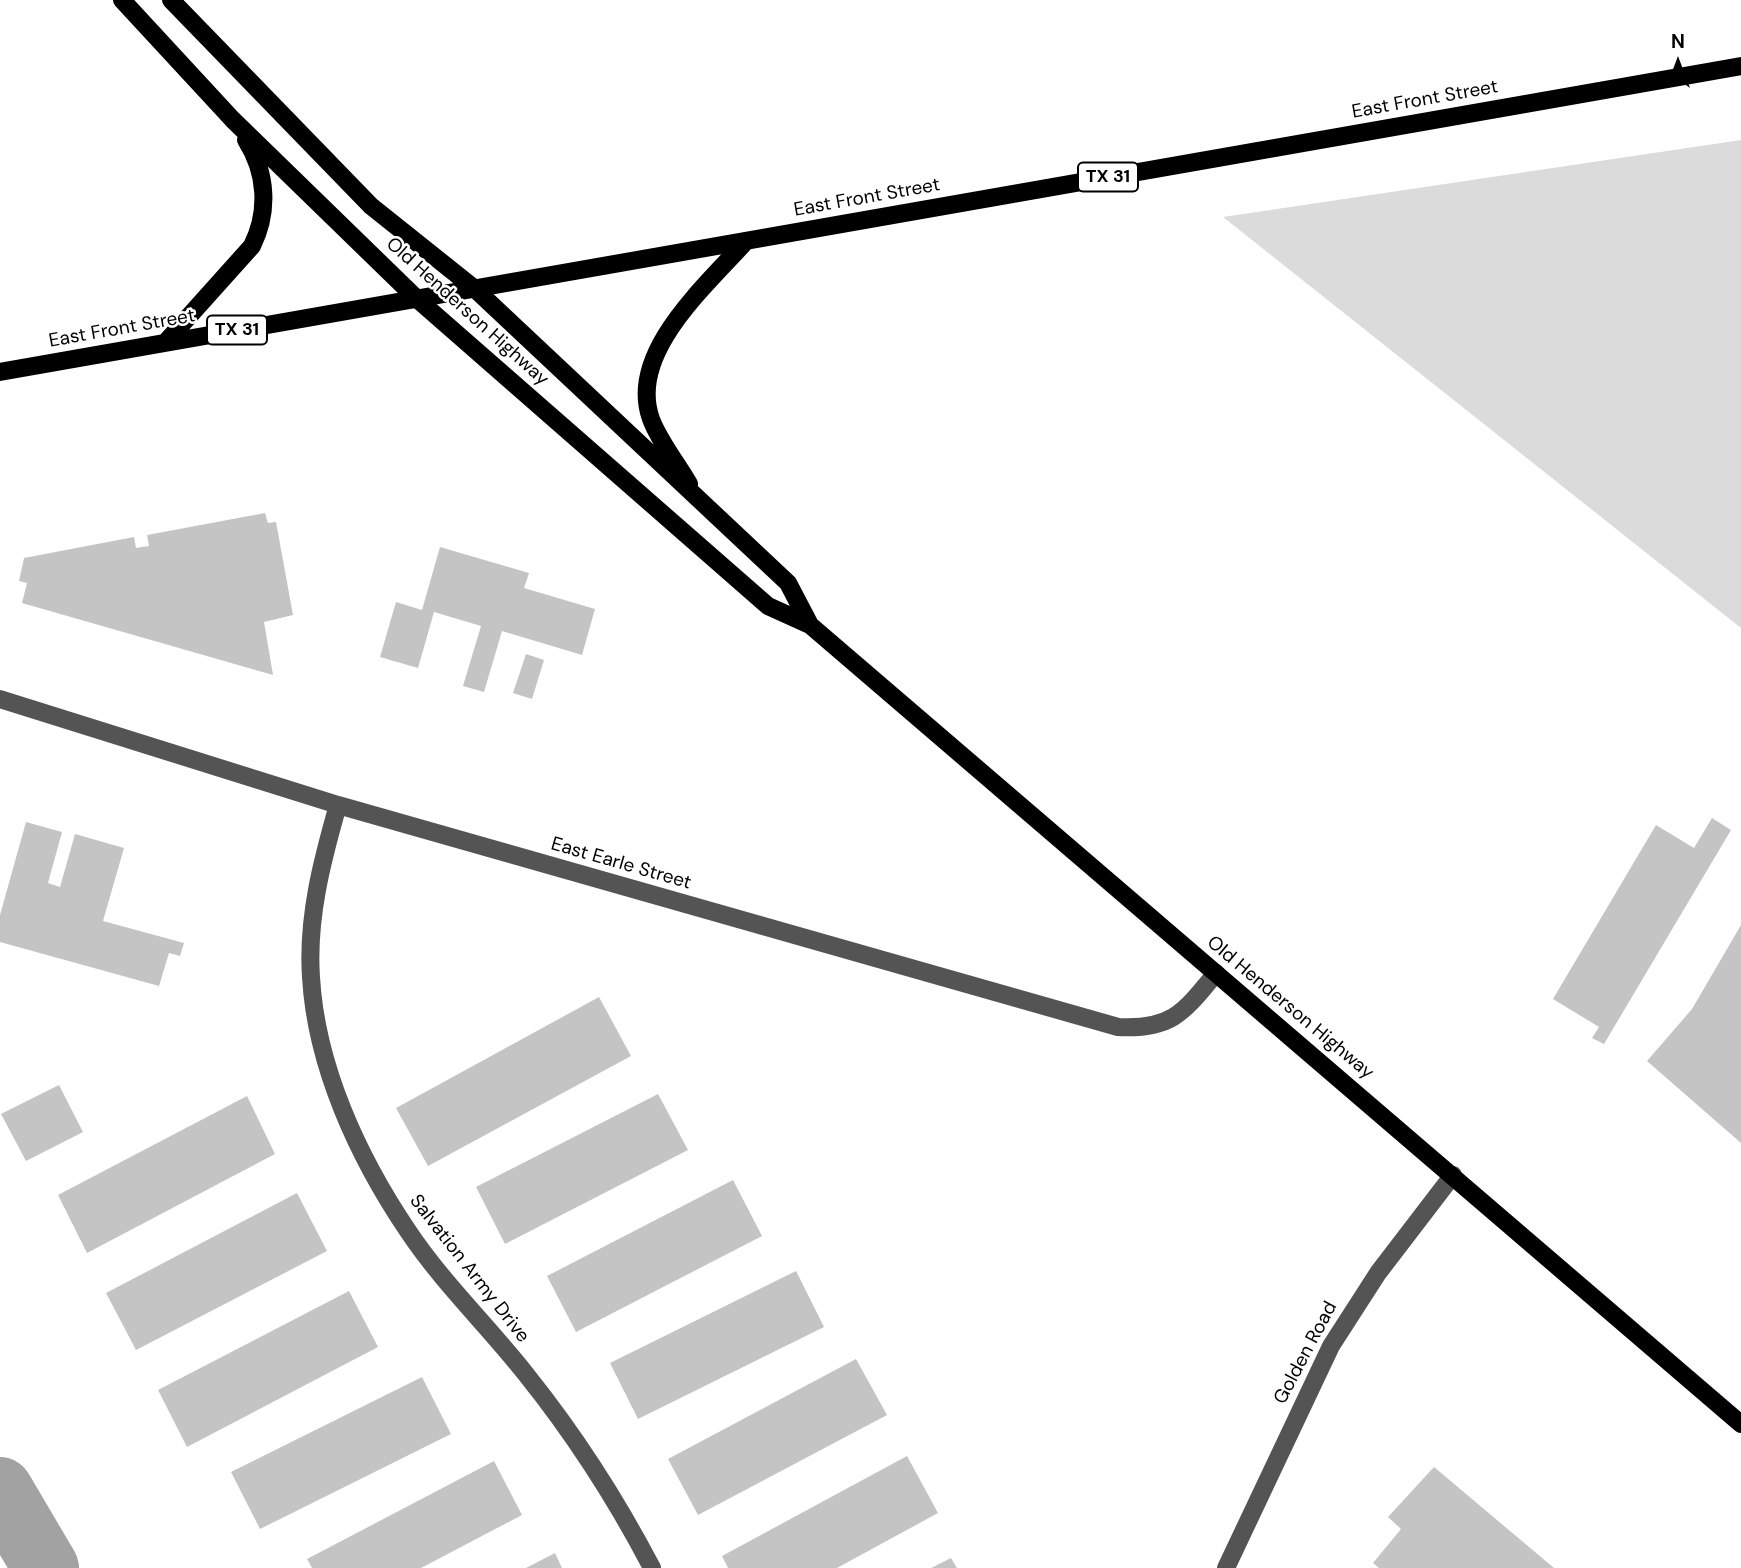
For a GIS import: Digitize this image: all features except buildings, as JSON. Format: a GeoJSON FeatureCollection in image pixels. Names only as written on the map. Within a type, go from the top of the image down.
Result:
{"type":"FeatureCollection","features":[{"type":"Feature","properties":{"kind":"main road","name":"Old Henderson Highway"},"geometry":{"type":"LineString","coordinates":[[122,0],[233,120],[416,298],[768,606],[810,625],[1741,1424]]}},
{"type":"Feature","properties":{"kind":"main road","name":"Old Henderson Highway"},"geometry":{"type":"LineString","coordinates":[[171,0],[371,206],[475,289],[788,583],[810,625]]}},
{"type":"Feature","properties":{"kind":"main road","name":"East Front Street"},"geometry":{"type":"LineString","coordinates":[[0,372],[1741,66]]}},
{"type":"Feature","properties":{"kind":"main road"},"geometry":{"type":"LineString","coordinates":[[165,343],[252,246],[261,229],[261,171],[233,120]]}},
{"type":"Feature","properties":{"kind":"main road"},"geometry":{"type":"LineString","coordinates":[[702,505],[651,420],[647,401],[651,365],[669,330],[746,241]]}},
{"type":"Feature","properties":{"kind":"street","name":"East Earle Street"},"geometry":{"type":"LineString","coordinates":[[0,699],[338,805],[1118,1027],[1161,1026],[1175,1019],[1216,973]]}},
{"type":"Feature","properties":{"kind":"street","name":"Salvation Army Drive"},"geometry":{"type":"LineString","coordinates":[[338,805],[323,858],[311,937],[311,977],[316,1017],[337,1095],[372,1170],[408,1232],[554,1410],[629,1524],[652,1568]]}},
{"type":"Feature","properties":{"kind":"street","name":"Golden Road"},"geometry":{"type":"LineString","coordinates":[[1226,1568],[1331,1346],[1378,1273],[1453,1175]]}},
{"type":"Feature","properties":{"kind":"shaded area"},"geometry":{"type":"Polygon","coordinates":[[[1741,140],[1741,628],[1223,217],[1741,140]]]}},
{"type":"Feature","properties":{"kind":"waterway"},"geometry":{"type":"LineString","coordinates":[[0,1490],[46,1568]]}}]}
